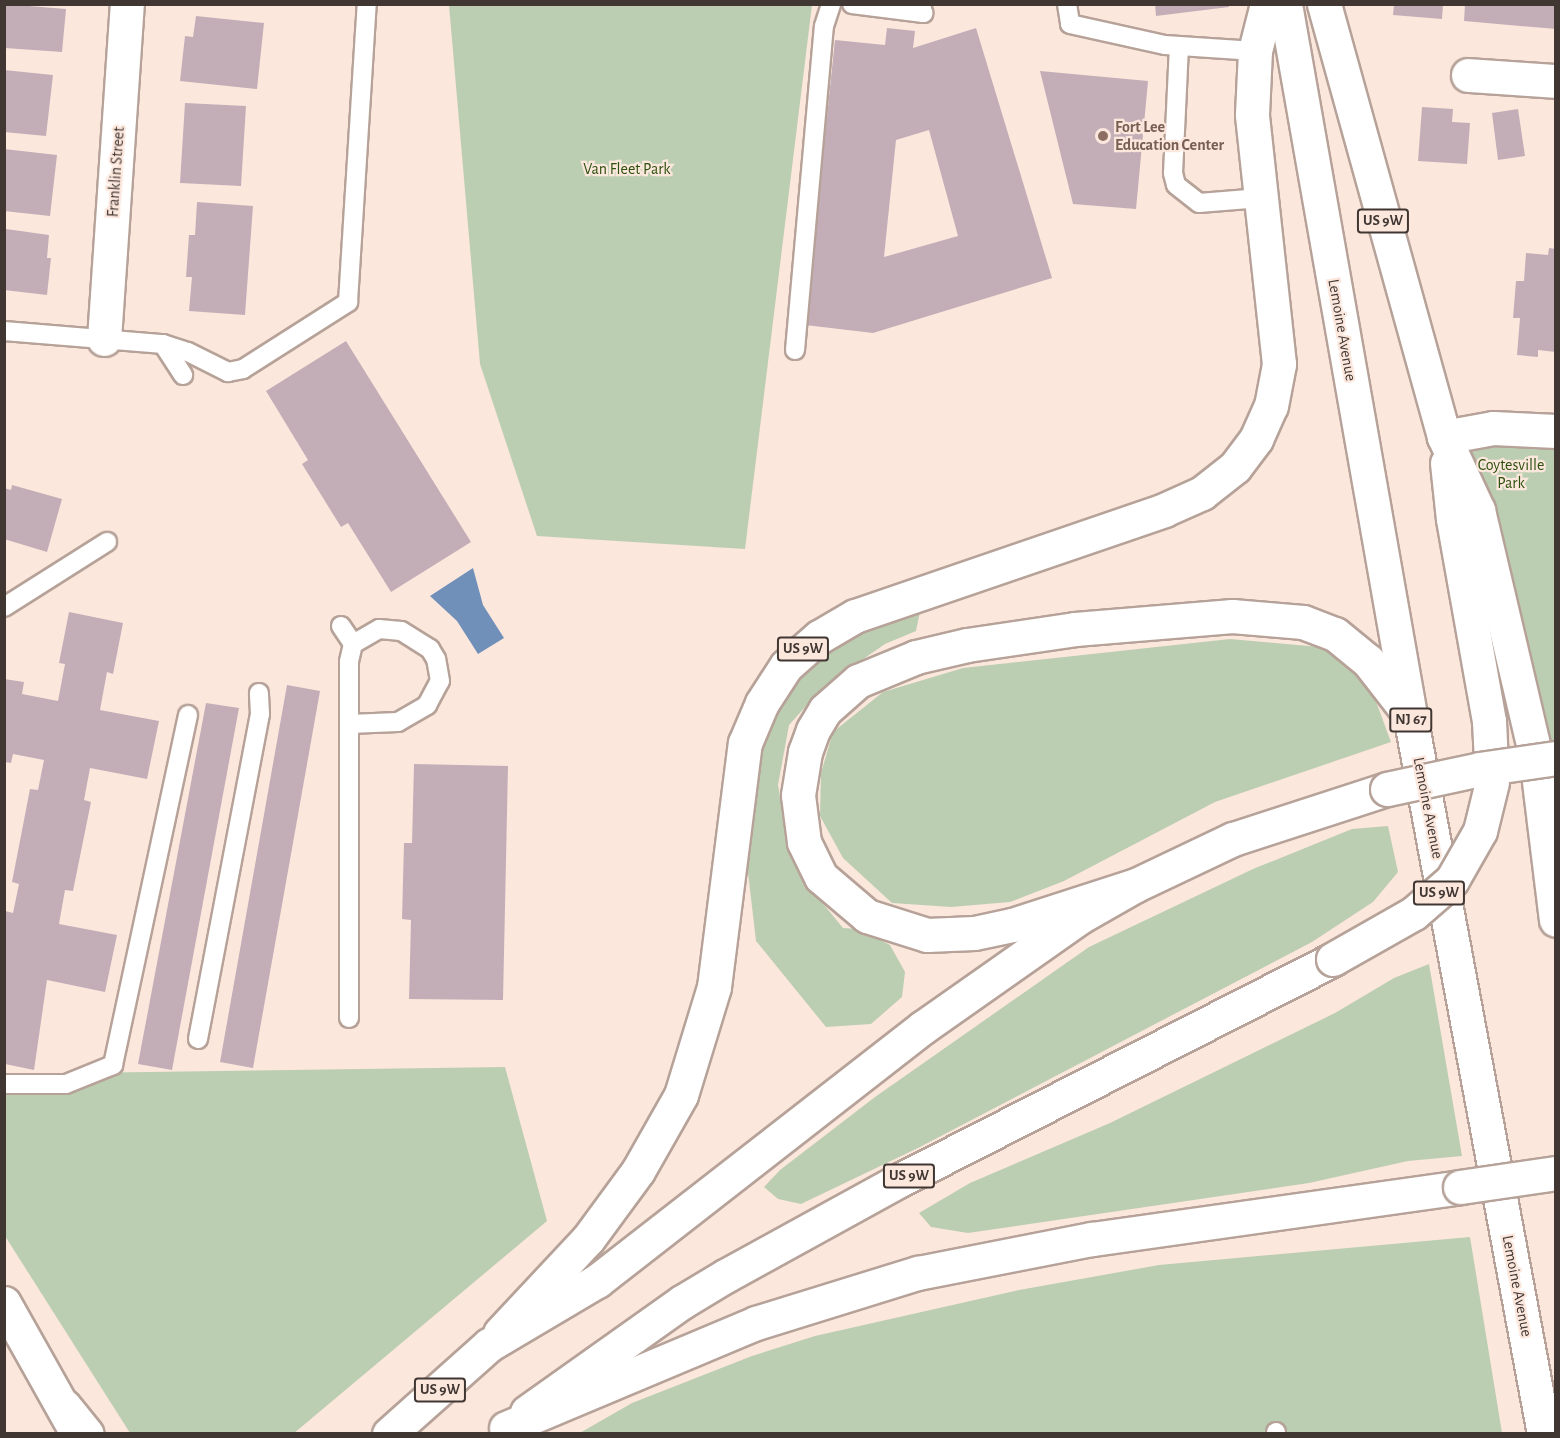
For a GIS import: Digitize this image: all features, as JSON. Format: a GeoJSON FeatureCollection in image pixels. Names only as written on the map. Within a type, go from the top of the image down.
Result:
{"type":"FeatureCollection","features":[{"type":"Feature","properties":{"kind":"main road","name":"Franklin Street"},"geometry":{"type":"LineString","coordinates":[[104,339],[127,4]]}},
{"type":"Feature","properties":{"kind":"main road","name":"US 9W"},"geometry":{"type":"LineString","coordinates":[[389,1434],[489,1345],[588,1239],[638,1171],[681,1095],[714,987],[741,762],[752,724],[773,684],[802,650],[855,616],[1164,510],[1202,493],[1235,467],[1264,423],[1279,364],[1252,114],[1255,51],[1267,4]]}},
{"type":"Feature","properties":{"kind":"main road","name":"Lemoine Avenue"},"geometry":{"type":"LineString","coordinates":[[1285,4],[1410,715],[1544,1434]]}},
{"type":"Feature","properties":{"kind":"main road","name":"US 9W"},"geometry":{"type":"LineString","coordinates":[[503,1431],[631,1338],[727,1275],[898,1181],[1333,959],[1413,913],[1452,880],[1480,831],[1492,782],[1488,711],[1453,519],[1444,437],[1324,4]]}},
{"type":"Feature","properties":{"kind":"main road"},"geometry":{"type":"LineString","coordinates":[[1468,75],[1556,81]]}},
{"type":"Feature","properties":{"kind":"main road"},"geometry":{"type":"LineString","coordinates":[[1556,431],[1493,428],[1444,437],[1478,510],[1519,672],[1541,789],[1556,920]]}},
{"type":"Feature","properties":{"kind":"main road"},"geometry":{"type":"LineString","coordinates":[[1136,885],[974,933],[927,935],[867,916],[821,877],[804,842],[798,795],[805,752],[813,730],[825,710],[858,681],[924,654],[1075,629],[1232,616],[1303,622],[1335,634],[1368,661],[1410,715]]}},
{"type":"Feature","properties":{"kind":"main road"},"geometry":{"type":"LineString","coordinates":[[489,1345],[597,1281],[972,991],[1080,917],[1136,885],[1261,829],[1388,789],[1480,769],[1556,758]]}},
{"type":"Feature","properties":{"kind":"main road"},"geometry":{"type":"LineString","coordinates":[[503,1431],[756,1323],[918,1274],[1092,1239],[1556,1173]]}},
{"type":"Feature","properties":{"kind":"main road"},"geometry":{"type":"LineString","coordinates":[[4,1303],[71,1420],[87,1434]]}},
{"type":"Feature","properties":{"kind":"lane"},"geometry":{"type":"LineString","coordinates":[[4,331],[163,344],[188,351],[228,372],[243,369],[348,302],[367,4]]}},
{"type":"Feature","properties":{"kind":"lane"},"geometry":{"type":"LineString","coordinates":[[795,350],[824,26],[831,4]]}},
{"type":"Feature","properties":{"kind":"lane"},"geometry":{"type":"LineString","coordinates":[[852,4],[922,9]]}},
{"type":"Feature","properties":{"kind":"lane"},"geometry":{"type":"LineString","coordinates":[[1067,4],[1070,24],[1179,46],[1255,51]]}},
{"type":"Feature","properties":{"kind":"lane"},"geometry":{"type":"LineString","coordinates":[[1179,46],[1173,173],[1176,185],[1199,203],[1262,198]]}},
{"type":"Feature","properties":{"kind":"lane"},"geometry":{"type":"LineString","coordinates":[[163,344],[183,375]]}},
{"type":"Feature","properties":{"kind":"lane"},"geometry":{"type":"LineString","coordinates":[[4,607],[107,542]]}},
{"type":"Feature","properties":{"kind":"lane"},"geometry":{"type":"LineString","coordinates":[[341,626],[353,644],[349,724],[349,1018]]}},
{"type":"Feature","properties":{"kind":"lane"},"geometry":{"type":"LineString","coordinates":[[349,724],[398,722],[427,705],[440,681],[436,659],[430,649],[401,631],[379,629],[353,644]]}},
{"type":"Feature","properties":{"kind":"lane"},"geometry":{"type":"LineString","coordinates":[[198,1039],[260,714],[258,693]]}},
{"type":"Feature","properties":{"kind":"lane"},"geometry":{"type":"LineString","coordinates":[[4,1084],[66,1084],[113,1065],[188,715]]}},
{"type":"Feature","properties":{"kind":"green space","name":"Van Fleet Park"},"geometry":{"type":"Polygon","coordinates":[[[449,5],[812,5],[745,549],[537,536],[480,364],[449,5]]]}},
{"type":"Feature","properties":{"kind":"green space","name":"Coytesville Park"},"geometry":{"type":"Polygon","coordinates":[[[1555,431],[1555,757],[1536,757],[1444,437],[1555,431]]]}},
{"type":"Feature","properties":{"kind":"green space"},"geometry":{"type":"Polygon","coordinates":[[[921,607],[916,631],[885,644],[824,686],[789,725],[778,785],[790,850],[816,895],[843,928],[858,929],[890,945],[905,972],[902,997],[871,1024],[826,1027],[756,941],[745,847],[755,768],[774,710],[811,659],[865,626],[921,607]]]}},
{"type":"Feature","properties":{"kind":"green space"},"geometry":{"type":"Polygon","coordinates":[[[1230,639],[1320,647],[1355,665],[1377,704],[1391,742],[1215,802],[1064,881],[1010,902],[951,907],[892,903],[843,858],[820,816],[821,773],[833,732],[883,692],[963,668],[1230,639]]]}},
{"type":"Feature","properties":{"kind":"green space"},"geometry":{"type":"Polygon","coordinates":[[[1388,826],[1398,872],[1373,902],[1312,942],[918,1148],[801,1204],[778,1199],[764,1187],[780,1170],[875,1097],[1089,947],[1253,869],[1352,829],[1388,826]]]}},
{"type":"Feature","properties":{"kind":"green space"},"geometry":{"type":"Polygon","coordinates":[[[1429,964],[1462,1156],[1408,1161],[1309,1183],[968,1233],[931,1227],[919,1213],[970,1183],[1110,1123],[1335,1013],[1394,978],[1429,964]]]}},
{"type":"Feature","properties":{"kind":"green space"},"geometry":{"type":"Polygon","coordinates":[[[505,1067],[547,1221],[293,1434],[130,1433],[5,1236],[5,1074],[505,1067]]]}},
{"type":"Feature","properties":{"kind":"green space"},"geometry":{"type":"Polygon","coordinates":[[[1470,1237],[1502,1433],[578,1434],[632,1403],[752,1356],[815,1336],[1019,1290],[1159,1265],[1470,1237]]]}},
{"type":"Feature","properties":{"kind":"water"},"geometry":{"type":"Polygon","coordinates":[[[473,568],[483,605],[504,638],[478,654],[457,621],[430,596],[473,568]]]}},
{"type":"Feature","properties":{"kind":"building"},"geometry":{"type":"Polygon","coordinates":[[[4,4],[66,9],[62,52],[5,48],[4,4]]]}},
{"type":"Feature","properties":{"kind":"building"},"geometry":{"type":"Polygon","coordinates":[[[1155,4],[1229,4],[1229,7],[1156,16],[1155,4]]]}},
{"type":"Feature","properties":{"kind":"building"},"geometry":{"type":"Polygon","coordinates":[[[1394,4],[1443,4],[1442,19],[1393,15],[1394,4]]]}},
{"type":"Feature","properties":{"kind":"building"},"geometry":{"type":"Polygon","coordinates":[[[1465,4],[1556,4],[1556,29],[1464,21],[1465,4]]]}},
{"type":"Feature","properties":{"kind":"building"},"geometry":{"type":"Polygon","coordinates":[[[196,16],[264,23],[257,89],[180,81],[185,36],[193,37],[196,16]]]}},
{"type":"Feature","properties":{"kind":"building"},"geometry":{"type":"Polygon","coordinates":[[[887,28],[915,31],[913,48],[976,28],[1052,278],[873,333],[805,325],[835,40],[885,45],[887,28]],[[929,130],[896,140],[884,257],[958,236],[929,130]]]}},
{"type":"Feature","properties":{"kind":"building"},"geometry":{"type":"Polygon","coordinates":[[[4,70],[53,75],[46,136],[4,132],[4,70]]]}},
{"type":"Feature","properties":{"kind":"building"},"geometry":{"type":"Polygon","coordinates":[[[1040,71],[1148,81],[1136,209],[1073,204],[1040,71]]]}},
{"type":"Feature","properties":{"kind":"building"},"geometry":{"type":"Polygon","coordinates":[[[185,103],[246,106],[241,186],[180,183],[185,103]]]}},
{"type":"Feature","properties":{"kind":"building"},"geometry":{"type":"Polygon","coordinates":[[[1422,107],[1453,109],[1452,122],[1470,123],[1467,164],[1418,161],[1422,107]]]}},
{"type":"Feature","properties":{"kind":"building"},"geometry":{"type":"Polygon","coordinates":[[[1518,109],[1525,156],[1498,160],[1492,113],[1518,109]]]}},
{"type":"Feature","properties":{"kind":"building"},"geometry":{"type":"Polygon","coordinates":[[[4,149],[57,155],[50,216],[4,211],[4,149]]]}},
{"type":"Feature","properties":{"kind":"building"},"geometry":{"type":"Polygon","coordinates":[[[197,202],[253,206],[245,315],[189,311],[192,277],[186,277],[189,235],[195,235],[197,202]]]}},
{"type":"Feature","properties":{"kind":"building"},"geometry":{"type":"Polygon","coordinates":[[[6,229],[49,235],[47,258],[51,258],[47,295],[4,290],[6,229]]]}},
{"type":"Feature","properties":{"kind":"building"},"geometry":{"type":"Polygon","coordinates":[[[1549,248],[1556,249],[1556,352],[1538,350],[1538,357],[1517,355],[1520,318],[1513,318],[1516,281],[1524,281],[1526,253],[1548,255],[1549,248]]]}},
{"type":"Feature","properties":{"kind":"building"},"geometry":{"type":"Polygon","coordinates":[[[346,341],[471,542],[391,592],[348,523],[341,527],[302,464],[308,460],[266,391],[346,341]]]}},
{"type":"Feature","properties":{"kind":"building"},"geometry":{"type":"Polygon","coordinates":[[[12,485],[62,499],[47,552],[4,539],[4,488],[11,490],[12,485]]]}},
{"type":"Feature","properties":{"kind":"building"},"geometry":{"type":"Polygon","coordinates":[[[69,612],[123,623],[113,674],[107,672],[100,710],[159,721],[147,779],[90,768],[84,800],[91,802],[73,891],[65,890],[59,924],[117,935],[105,992],[47,980],[34,1070],[5,1064],[5,911],[13,913],[19,884],[12,882],[30,789],[38,790],[44,760],[13,754],[11,763],[4,762],[4,679],[24,682],[22,694],[58,701],[65,664],[59,663],[69,612]]]}},
{"type":"Feature","properties":{"kind":"building"},"geometry":{"type":"Polygon","coordinates":[[[287,685],[320,691],[253,1068],[220,1062],[287,685]]]}},
{"type":"Feature","properties":{"kind":"building"},"geometry":{"type":"Polygon","coordinates":[[[206,703],[239,708],[172,1070],[138,1064],[206,703]]]}},
{"type":"Feature","properties":{"kind":"building"},"geometry":{"type":"Polygon","coordinates":[[[414,764],[508,766],[503,1000],[409,999],[411,920],[402,919],[404,843],[412,843],[414,764]]]}},
{"type":"Feature","properties":{"kind":"place","name":"Fort Lee Education Center"},"geometry":{"type":"Point","coordinates":[1103,136]}}]}
